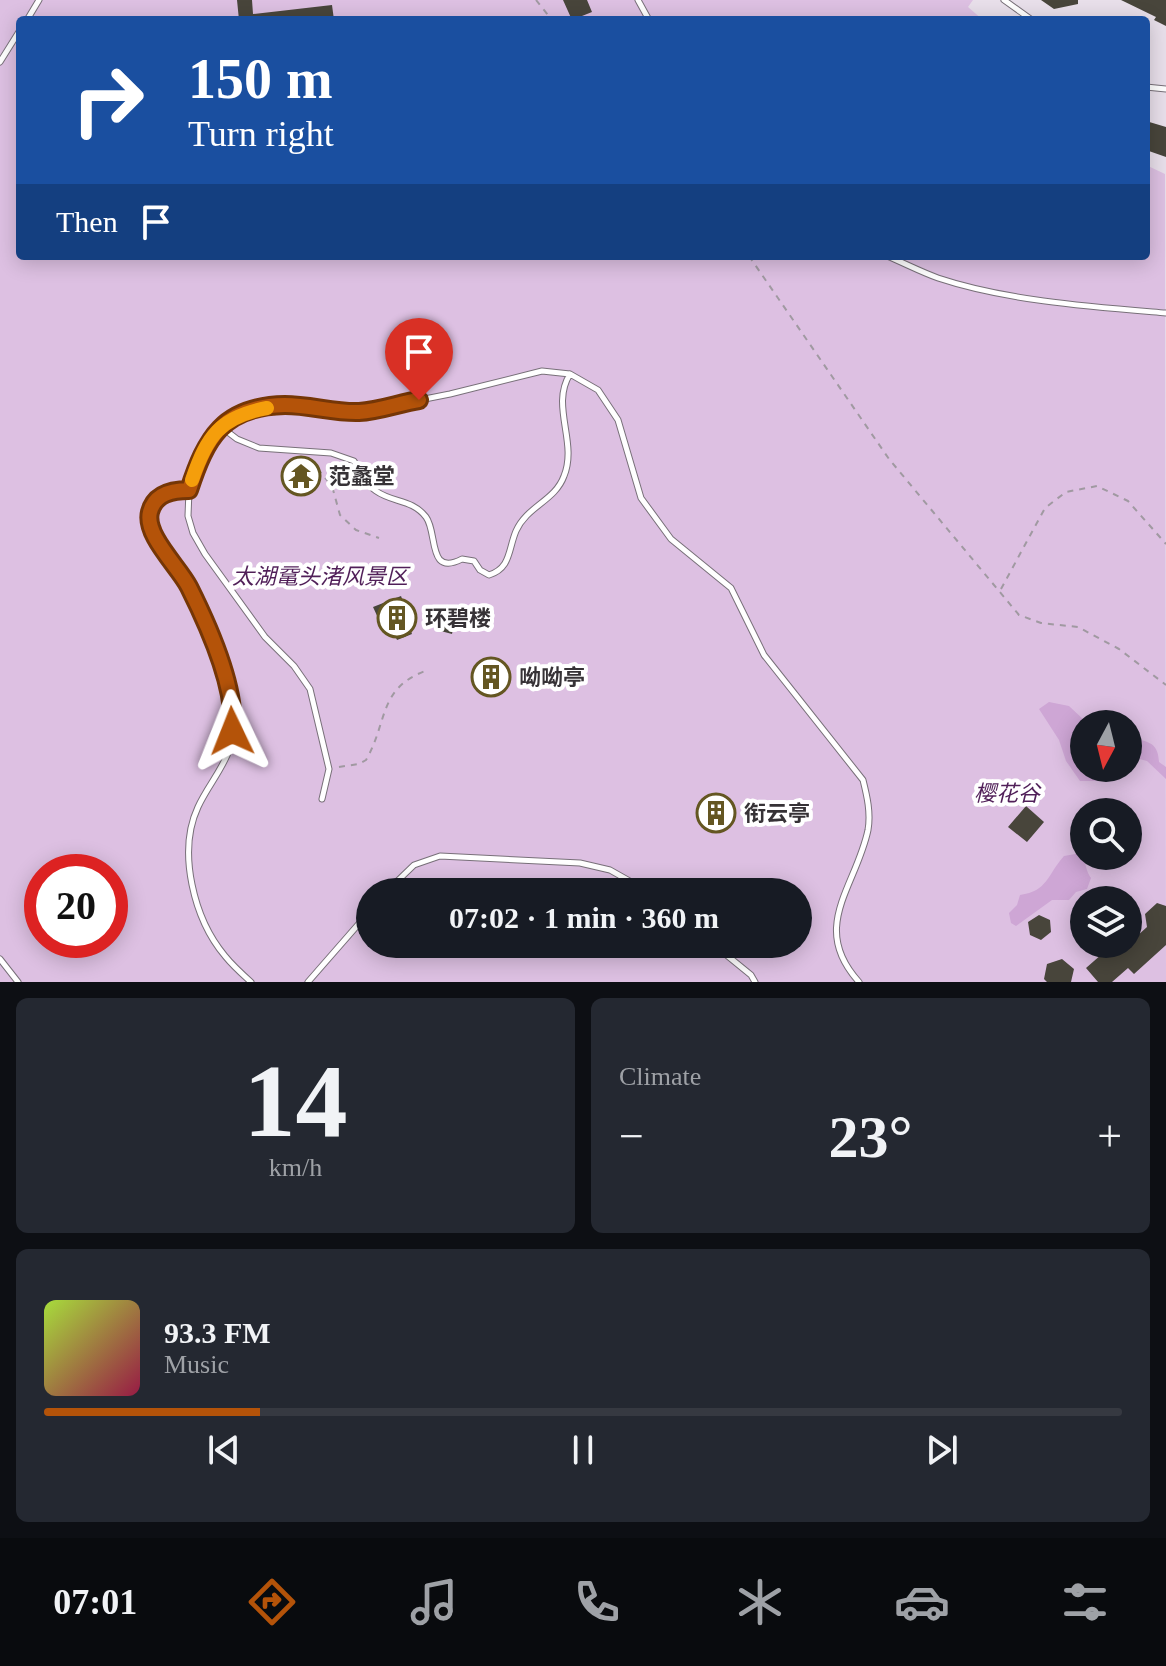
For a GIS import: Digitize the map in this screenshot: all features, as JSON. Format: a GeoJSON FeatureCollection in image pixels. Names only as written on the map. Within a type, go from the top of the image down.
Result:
{"type":"FeatureCollection","features":[{"type":"Feature","properties":{"kind":"lane"},"geometry":{"type":"LineString","coordinates":[[1004,0],[1026,16]]}},
{"type":"Feature","properties":{"kind":"lane"},"geometry":{"type":"LineString","coordinates":[[0,62],[16,36]]}},
{"type":"Feature","properties":{"kind":"lane"},"geometry":{"type":"LineString","coordinates":[[896,260],[937,278],[982,290],[1098,307],[1166,313]]}},
{"type":"Feature","properties":{"kind":"lane"},"geometry":{"type":"LineString","coordinates":[[322,799],[329,769],[323,732],[310,689],[294,666],[265,637],[193,533],[188,516],[189,490],[200,455],[220,426],[245,412],[284,405],[359,412],[542,371],[570,374],[598,390],[618,420],[641,498],[671,539],[731,588],[764,655],[863,780],[868,800],[868,829],[836,916],[836,942],[859,982]]}},
{"type":"Feature","properties":{"kind":"lane"},"geometry":{"type":"LineString","coordinates":[[220,426],[237,439],[259,448],[331,453],[354,461],[363,480],[378,493],[404,500],[418,508],[429,521],[436,557],[443,562],[474,561],[480,570],[489,575],[499,572],[507,564],[517,529],[529,511],[552,496],[565,476],[569,450],[562,387],[570,374]]}},
{"type":"Feature","properties":{"kind":"lane"},"geometry":{"type":"LineString","coordinates":[[189,490],[172,490],[159,497],[150,513],[152,532],[188,585],[230,684],[234,715],[230,748],[197,810],[188,845],[191,879],[205,921],[217,944],[251,982]]}},
{"type":"Feature","properties":{"kind":"lane"},"geometry":{"type":"LineString","coordinates":[[401,878],[414,865],[440,856],[580,863],[610,870],[624,878]]}},
{"type":"Feature","properties":{"kind":"lane"},"geometry":{"type":"LineString","coordinates":[[308,982],[356,927]]}},
{"type":"Feature","properties":{"kind":"lane"},"geometry":{"type":"LineString","coordinates":[[730,958],[755,982]]}},
{"type":"Feature","properties":{"kind":"lane"},"geometry":{"type":"LineString","coordinates":[[0,959],[18,982]]}},
{"type":"Feature","properties":{"kind":"path"},"geometry":{"type":"LineString","coordinates":[[536,0],[549,16]]}},
{"type":"Feature","properties":{"kind":"path"},"geometry":{"type":"LineString","coordinates":[[752,260],[889,459],[1019,615],[1041,623],[1078,627],[1119,649],[1166,685]]}},
{"type":"Feature","properties":{"kind":"path"},"geometry":{"type":"LineString","coordinates":[[291,450],[299,461],[317,468],[332,486],[340,515],[356,530],[379,538]]}},
{"type":"Feature","properties":{"kind":"path"},"geometry":{"type":"LineString","coordinates":[[1001,590],[1045,508],[1066,492],[1097,486],[1128,501],[1166,544]]}},
{"type":"Feature","properties":{"kind":"path"},"geometry":{"type":"LineString","coordinates":[[329,769],[366,760],[396,688],[408,678],[425,671]]}},
{"type":"Feature","properties":{"kind":"green space","name":"太湖鼋头渚风景区"},"geometry":{"type":"Polygon","coordinates":[[[0,0],[973,0],[968,7],[978,16],[16,16],[16,260],[1150,260],[1150,167],[1165,174],[1166,982],[0,982],[0,0]]]}},
{"type":"Feature","properties":{"kind":"shaded area"},"geometry":{"type":"Polygon","coordinates":[[[1049,702],[1069,706],[1073,710],[1070,710],[1070,767],[1059,740],[1039,709],[1049,702]]]}},
{"type":"Feature","properties":{"kind":"shaded area"},"geometry":{"type":"Polygon","coordinates":[[[1142,740],[1156,750],[1159,762],[1166,767],[1166,779],[1142,760],[1142,740]]]}},
{"type":"Feature","properties":{"kind":"shaded area"},"geometry":{"type":"Polygon","coordinates":[[[1070,855],[1070,870],[1087,870],[1091,878],[1088,886],[1070,886],[1069,900],[1052,900],[1016,926],[1011,923],[1009,913],[1017,905],[1020,895],[1042,886],[1064,856],[1070,855]]]}},
{"type":"Feature","properties":{"kind":"building"},"geometry":{"type":"Polygon","coordinates":[[[237,0],[252,0],[253,14],[332,5],[333,16],[239,16],[237,0]]]}},
{"type":"Feature","properties":{"kind":"building"},"geometry":{"type":"Polygon","coordinates":[[[563,0],[587,0],[592,12],[570,16],[563,0]]]}},
{"type":"Feature","properties":{"kind":"building"},"geometry":{"type":"Polygon","coordinates":[[[1041,0],[1078,0],[1078,4],[1054,9],[1041,0]]]}},
{"type":"Feature","properties":{"kind":"building"},"geometry":{"type":"Polygon","coordinates":[[[1121,0],[1166,0],[1166,26],[1154,20],[1156,17],[1121,0]]]}},
{"type":"Feature","properties":{"kind":"building"},"geometry":{"type":"Polygon","coordinates":[[[1150,122],[1166,127],[1166,157],[1150,151],[1150,122]]]}},
{"type":"Feature","properties":{"kind":"building","name":"范蠡堂"},"geometry":{"type":"Polygon","coordinates":[[[304,464],[313,474],[299,488],[289,478],[304,464]]]}},
{"type":"Feature","properties":{"kind":"building","name":"环碧楼"},"geometry":{"type":"Polygon","coordinates":[[[401,596],[406,609],[402,610],[412,634],[397,640],[387,617],[379,620],[373,607],[401,596]]]}},
{"type":"Feature","properties":{"kind":"building"},"geometry":{"type":"Polygon","coordinates":[[[442,610],[451,612],[455,619],[452,634],[437,630],[433,623],[435,614],[442,610]]]}},
{"type":"Feature","properties":{"kind":"building"},"geometry":{"type":"Polygon","coordinates":[[[1026,806],[1044,822],[1027,842],[1008,827],[1026,806]]]}},
{"type":"Feature","properties":{"kind":"building"},"geometry":{"type":"Polygon","coordinates":[[[1157,903],[1166,906],[1166,945],[1134,974],[1128,968],[1112,982],[1098,982],[1086,968],[1097,958],[1142,958],[1142,932],[1147,927],[1145,914],[1157,903]]]}},
{"type":"Feature","properties":{"kind":"building"},"geometry":{"type":"Polygon","coordinates":[[[1039,915],[1050,920],[1051,932],[1041,940],[1030,935],[1028,922],[1039,915]]]}},
{"type":"Feature","properties":{"kind":"building"},"geometry":{"type":"Polygon","coordinates":[[[1062,959],[1074,969],[1071,982],[1047,982],[1044,979],[1047,964],[1062,959]]]}},
{"type":"Feature","properties":{"kind":"slow traffic"},"geometry":{"type":"LineString","coordinates":[[192,480],[200,455],[220,426],[245,412],[267,408]]}},
{"type":"Feature","properties":{"kind":"place","name":"范蠡堂"},"geometry":{"type":"Point","coordinates":[301,476]}},
{"type":"Feature","properties":{"kind":"place","name":"环碧楼"},"geometry":{"type":"Point","coordinates":[397,618]}},
{"type":"Feature","properties":{"kind":"place","name":"呦呦亭"},"geometry":{"type":"Point","coordinates":[491,677]}},
{"type":"Feature","properties":{"kind":"place","name":"衔云亭"},"geometry":{"type":"Point","coordinates":[716,813]}},
{"type":"Feature","properties":{"kind":"route"},"geometry":{"type":"LineString","coordinates":[[232,731],[234,715],[230,684],[188,585],[152,532],[150,513],[159,497],[172,490],[189,490],[200,455],[220,426],[245,412],[284,405],[359,412],[419,400]]}},
{"type":"Feature","properties":{"kind":"park label","name":"樱花谷"},"geometry":{"type":"Point","coordinates":[1007,793]}}]}
